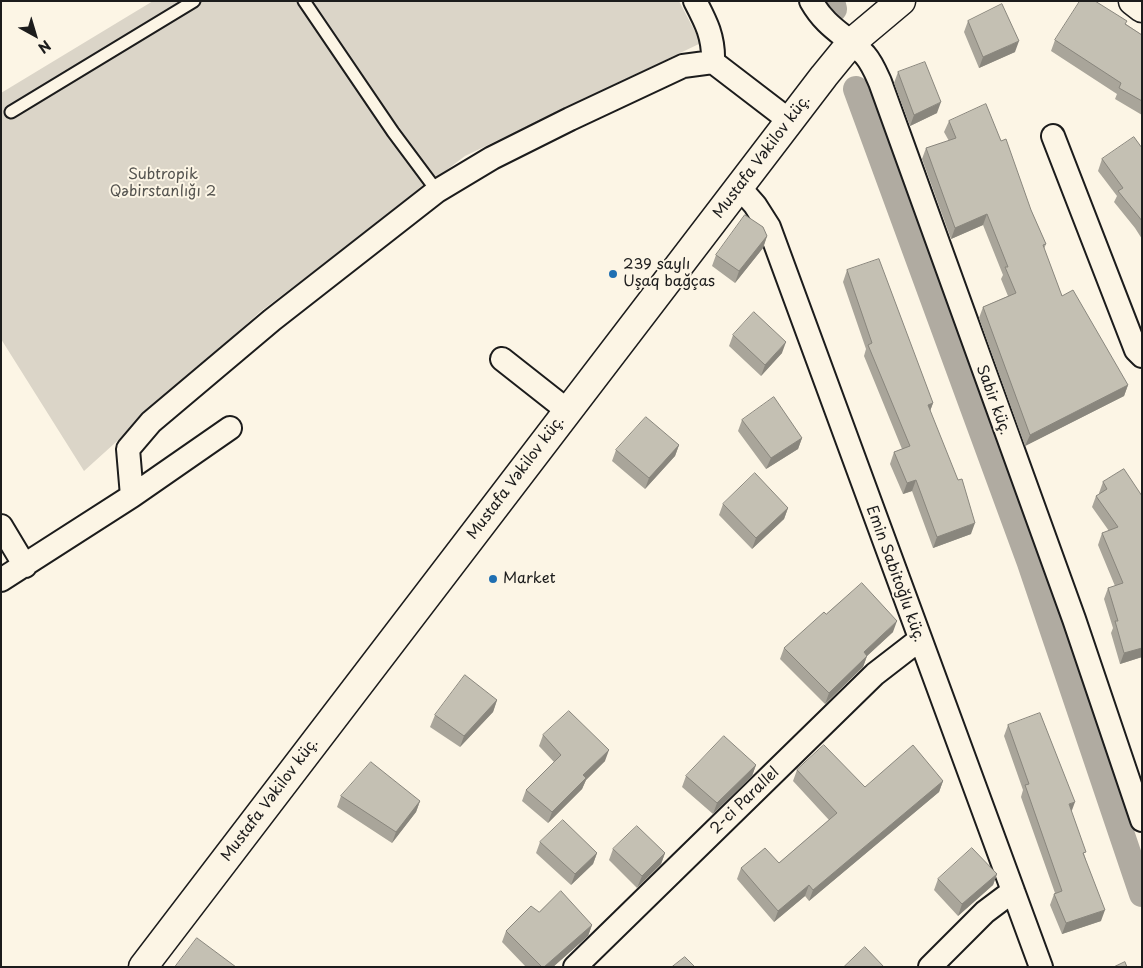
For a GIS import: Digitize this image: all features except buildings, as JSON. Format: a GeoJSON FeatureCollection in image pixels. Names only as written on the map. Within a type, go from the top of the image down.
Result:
{"type":"FeatureCollection","features":[{"type":"Feature","properties":{"kind":"street"},"geometry":{"type":"LineString","coordinates":[[695,1],[710,30],[714,47],[713,62]]}},
{"type":"Feature","properties":{"kind":"street","name":"Sabir küç."},"geometry":{"type":"LineString","coordinates":[[811,1],[826,24],[852,43],[873,65],[880,82],[1074,619],[1142,820]]}},
{"type":"Feature","properties":{"kind":"street","name":"Mustafa Vəkilov küç."},"geometry":{"type":"LineString","coordinates":[[144,967],[790,121],[852,43],[901,1]]}},
{"type":"Feature","properties":{"kind":"street"},"geometry":{"type":"LineString","coordinates":[[1132,1],[1142,8]]}},
{"type":"Feature","properties":{"kind":"street"},"geometry":{"type":"LineString","coordinates":[[132,496],[128,449],[151,422],[272,320],[437,191],[492,158],[682,66],[713,62],[790,121]]}},
{"type":"Feature","properties":{"kind":"street"},"geometry":{"type":"LineString","coordinates":[[1053,136],[1136,350],[1142,356]]}},
{"type":"Feature","properties":{"kind":"street","name":"Emin Sabitoğlu küç."},"geometry":{"type":"LineString","coordinates":[[740,188],[755,205],[769,227],[919,640],[1041,967]]}},
{"type":"Feature","properties":{"kind":"street"},"geometry":{"type":"LineString","coordinates":[[502,359],[568,411]]}},
{"type":"Feature","properties":{"kind":"street"},"geometry":{"type":"LineString","coordinates":[[1,580],[132,496],[230,428]]}},
{"type":"Feature","properties":{"kind":"street"},"geometry":{"type":"LineString","coordinates":[[1,526],[25,566]]}},
{"type":"Feature","properties":{"kind":"street","name":"2-ci Parallel"},"geometry":{"type":"LineString","coordinates":[[575,967],[875,674],[919,640]]}},
{"type":"Feature","properties":{"kind":"street"},"geometry":{"type":"LineString","coordinates":[[930,967],[985,912],[1013,891]]}},
{"type":"Feature","properties":{"kind":"lane"},"geometry":{"type":"LineString","coordinates":[[11,112],[194,1]]}},
{"type":"Feature","properties":{"kind":"lane"},"geometry":{"type":"LineString","coordinates":[[304,1],[393,132],[437,191]]}},
{"type":"Feature","properties":{"kind":"green space","name":"Subtropik Qəbirstanlığı 2"},"geometry":{"type":"Polygon","coordinates":[[[153,1],[679,1],[701,43],[465,156],[260,312],[84,471],[1,339],[1,93],[153,1]]]}},
{"type":"Feature","properties":{"kind":"waterway"},"geometry":{"type":"LineString","coordinates":[[832,1],[834,9]]}},
{"type":"Feature","properties":{"kind":"waterway"},"geometry":{"type":"LineString","coordinates":[[856,89],[1030,563],[1142,894]]}},
{"type":"Feature","properties":{"kind":"place","name":"239 saylı Uşaq bağças"},"geometry":{"type":"Point","coordinates":[613,274]}},
{"type":"Feature","properties":{"kind":"place","name":"Market"},"geometry":{"type":"Point","coordinates":[493,579]}}]}
